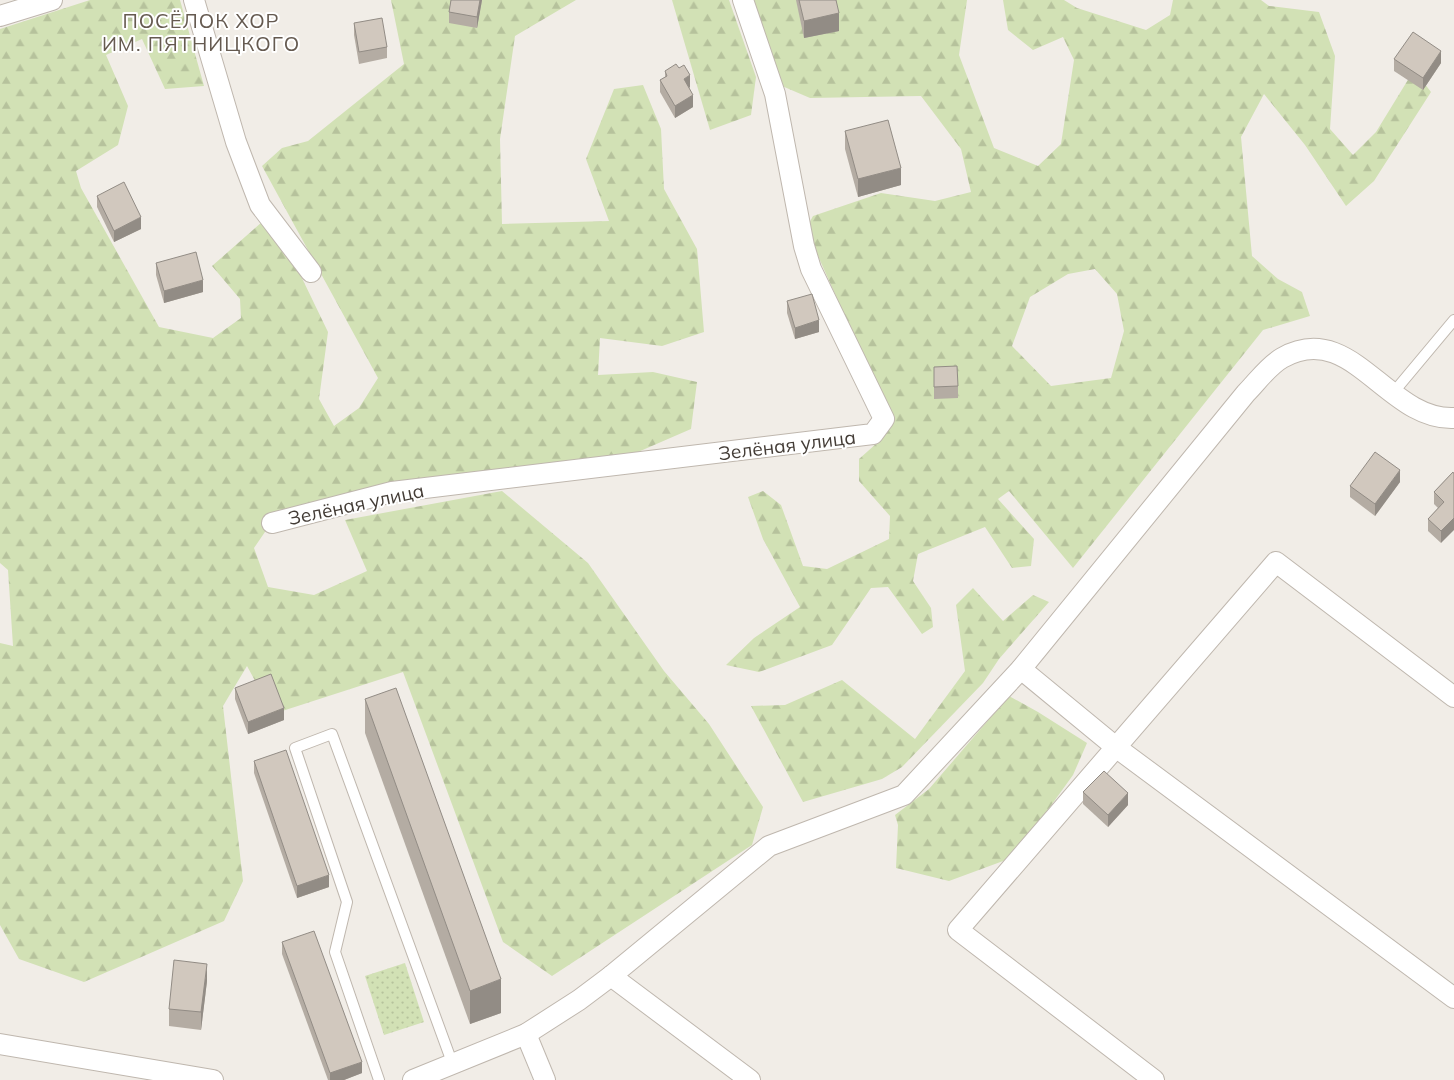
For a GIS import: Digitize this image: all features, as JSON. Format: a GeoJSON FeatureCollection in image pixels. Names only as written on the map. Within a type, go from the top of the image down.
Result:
{"type":"FeatureCollection","features":[{"type":"Feature","properties":{"kind":"street"},"geometry":{"type":"LineString","coordinates":[[0,16],[52,0]]}},
{"type":"Feature","properties":{"kind":"street"},"geometry":{"type":"LineString","coordinates":[[194,0],[236,142],[260,205],[311,272]]}},
{"type":"Feature","properties":{"kind":"street","name":"Зелёная улица"},"geometry":{"type":"LineString","coordinates":[[272,523],[392,492],[873,434],[884,419],[809,262],[804,246],[775,94],[744,0]]}},
{"type":"Feature","properties":{"kind":"street"},"geometry":{"type":"LineString","coordinates":[[413,1080],[526,1034],[611,976],[770,846],[904,795],[1021,669],[1246,393],[1280,359],[1298,350],[1324,348],[1347,358],[1393,393],[1421,411],[1445,418],[1454,418]]}},
{"type":"Feature","properties":{"kind":"street"},"geometry":{"type":"LineString","coordinates":[[1154,1080],[958,930],[1276,562],[1454,697]]}},
{"type":"Feature","properties":{"kind":"street"},"geometry":{"type":"LineString","coordinates":[[1021,669],[1117,748],[1454,998]]}},
{"type":"Feature","properties":{"kind":"street"},"geometry":{"type":"LineString","coordinates":[[611,976],[750,1080]]}},
{"type":"Feature","properties":{"kind":"street"},"geometry":{"type":"LineString","coordinates":[[526,1034],[545,1080]]}},
{"type":"Feature","properties":{"kind":"street"},"geometry":{"type":"LineString","coordinates":[[0,1044],[213,1080]]}},
{"type":"Feature","properties":{"kind":"lane"},"geometry":{"type":"LineString","coordinates":[[1393,393],[1454,320]]}},
{"type":"Feature","properties":{"kind":"lane"},"geometry":{"type":"LineString","coordinates":[[379,1080],[335,952],[347,902],[295,748],[332,734],[452,1065]]}},
{"type":"Feature","properties":{"kind":"green space"},"geometry":{"type":"Polygon","coordinates":[[[90,0],[180,0],[204,86],[165,89],[142,39],[106,55],[128,106],[118,145],[76,171],[81,188],[159,327],[213,338],[241,318],[240,299],[212,266],[262,222],[299,272],[328,332],[319,399],[334,426],[359,408],[378,378],[262,166],[282,148],[308,141],[404,64],[391,0],[576,0],[515,36],[500,139],[502,224],[609,221],[586,159],[614,89],[643,85],[661,129],[664,189],[697,249],[704,332],[662,346],[600,338],[598,375],[653,372],[697,382],[691,429],[638,452],[416,480],[280,510],[254,548],[268,587],[314,595],[367,571],[345,520],[502,491],[588,563],[664,671],[709,724],[763,807],[752,845],[552,976],[503,942],[403,672],[273,714],[247,666],[223,706],[243,881],[224,921],[84,982],[19,959],[0,925],[0,643],[13,646],[8,570],[0,563],[0,29],[90,0]]]}},
{"type":"Feature","properties":{"kind":"green space"},"geometry":{"type":"Polygon","coordinates":[[[672,0],[729,0],[756,77],[751,115],[710,130],[672,0]]]}},
{"type":"Feature","properties":{"kind":"green space"},"geometry":{"type":"Polygon","coordinates":[[[753,0],[967,0],[959,55],[994,148],[1038,166],[1061,144],[1074,60],[1063,37],[1033,50],[1008,30],[1003,0],[1064,0],[1077,8],[1146,30],[1170,15],[1173,0],[1261,0],[1269,6],[1319,12],[1335,56],[1330,129],[1353,155],[1376,132],[1414,70],[1431,92],[1374,181],[1346,206],[1305,145],[1264,94],[1241,137],[1252,256],[1278,279],[1302,292],[1310,316],[1263,330],[1073,568],[1009,491],[998,499],[1034,539],[1031,566],[1012,568],[985,527],[918,554],[913,581],[931,608],[933,627],[922,634],[888,587],[871,588],[832,645],[759,672],[726,665],[754,638],[800,607],[763,539],[748,497],[763,491],[781,505],[803,566],[827,569],[889,539],[890,516],[859,481],[859,459],[877,443],[892,421],[818,256],[807,227],[813,216],[881,193],[935,201],[971,192],[961,149],[921,96],[810,98],[782,86],[753,0]],[[1095,269],[1068,274],[1030,297],[1012,346],[1051,386],[1111,378],[1124,331],[1117,294],[1095,269]]]}},
{"type":"Feature","properties":{"kind":"green space"},"geometry":{"type":"Polygon","coordinates":[[[973,588],[1003,621],[1033,595],[1049,602],[999,659],[983,683],[902,767],[882,779],[803,802],[751,706],[785,705],[842,680],[915,739],[965,671],[956,605],[973,588]]]}},
{"type":"Feature","properties":{"kind":"green space"},"geometry":{"type":"Polygon","coordinates":[[[1009,696],[1087,743],[1073,775],[1014,857],[949,881],[896,868],[898,825],[895,815],[929,789],[1009,696]]]}},
{"type":"Feature","properties":{"kind":"green space"},"geometry":{"type":"Polygon","coordinates":[[[405,963],[424,1022],[384,1035],[365,976],[405,963]]]}},
{"type":"Feature","properties":{"kind":"building"},"geometry":{"type":"Polygon","coordinates":[[[451,0],[480,0],[477,17],[449,12],[451,0]]]}},
{"type":"Feature","properties":{"kind":"building"},"geometry":{"type":"Polygon","coordinates":[[[799,0],[836,0],[839,13],[804,21],[799,0]]]}},
{"type":"Feature","properties":{"kind":"building"},"geometry":{"type":"Polygon","coordinates":[[[382,18],[387,47],[359,52],[354,23],[382,18]]]}},
{"type":"Feature","properties":{"kind":"building"},"geometry":{"type":"Polygon","coordinates":[[[1413,32],[1441,51],[1423,78],[1394,59],[1413,32]]]}},
{"type":"Feature","properties":{"kind":"building"},"geometry":{"type":"Polygon","coordinates":[[[676,64],[679,68],[684,65],[690,75],[684,79],[693,95],[675,106],[660,80],[667,76],[665,71],[676,64]]]}},
{"type":"Feature","properties":{"kind":"building"},"geometry":{"type":"Polygon","coordinates":[[[888,120],[901,168],[858,179],[845,131],[888,120]]]}},
{"type":"Feature","properties":{"kind":"building"},"geometry":{"type":"Polygon","coordinates":[[[124,182],[141,217],[114,231],[97,196],[124,182]]]}},
{"type":"Feature","properties":{"kind":"building"},"geometry":{"type":"Polygon","coordinates":[[[196,252],[203,280],[164,291],[156,263],[196,252]]]}},
{"type":"Feature","properties":{"kind":"building"},"geometry":{"type":"Polygon","coordinates":[[[812,294],[819,320],[795,328],[787,301],[812,294]]]}},
{"type":"Feature","properties":{"kind":"building"},"geometry":{"type":"Polygon","coordinates":[[[957,366],[958,386],[934,387],[934,367],[957,366]]]}},
{"type":"Feature","properties":{"kind":"building"},"geometry":{"type":"Polygon","coordinates":[[[1375,452],[1400,470],[1375,504],[1350,486],[1375,452]]]}},
{"type":"Feature","properties":{"kind":"building"},"geometry":{"type":"Polygon","coordinates":[[[1453,472],[1454,518],[1441,531],[1428,519],[1444,502],[1434,492],[1453,472]]]}},
{"type":"Feature","properties":{"kind":"building"},"geometry":{"type":"Polygon","coordinates":[[[271,674],[284,708],[248,722],[235,688],[271,674]]]}},
{"type":"Feature","properties":{"kind":"building"},"geometry":{"type":"Polygon","coordinates":[[[396,688],[501,979],[470,991],[365,699],[396,688]]]}},
{"type":"Feature","properties":{"kind":"building"},"geometry":{"type":"Polygon","coordinates":[[[286,750],[329,875],[297,886],[254,761],[286,750]]]}},
{"type":"Feature","properties":{"kind":"building"},"geometry":{"type":"Polygon","coordinates":[[[1104,771],[1128,793],[1108,815],[1083,792],[1104,771]]]}},
{"type":"Feature","properties":{"kind":"building"},"geometry":{"type":"Polygon","coordinates":[[[314,931],[362,1062],[330,1073],[282,942],[314,931]]]}},
{"type":"Feature","properties":{"kind":"building"},"geometry":{"type":"Polygon","coordinates":[[[174,960],[207,964],[201,1012],[169,1009],[174,960]]]}},
{"type":"Feature","properties":{"kind":"district","name":"ПОСЁЛОК ХОР ИМ. ПЯТНИЦКОГО"},"geometry":{"type":"Point","coordinates":[201,32]}}]}
